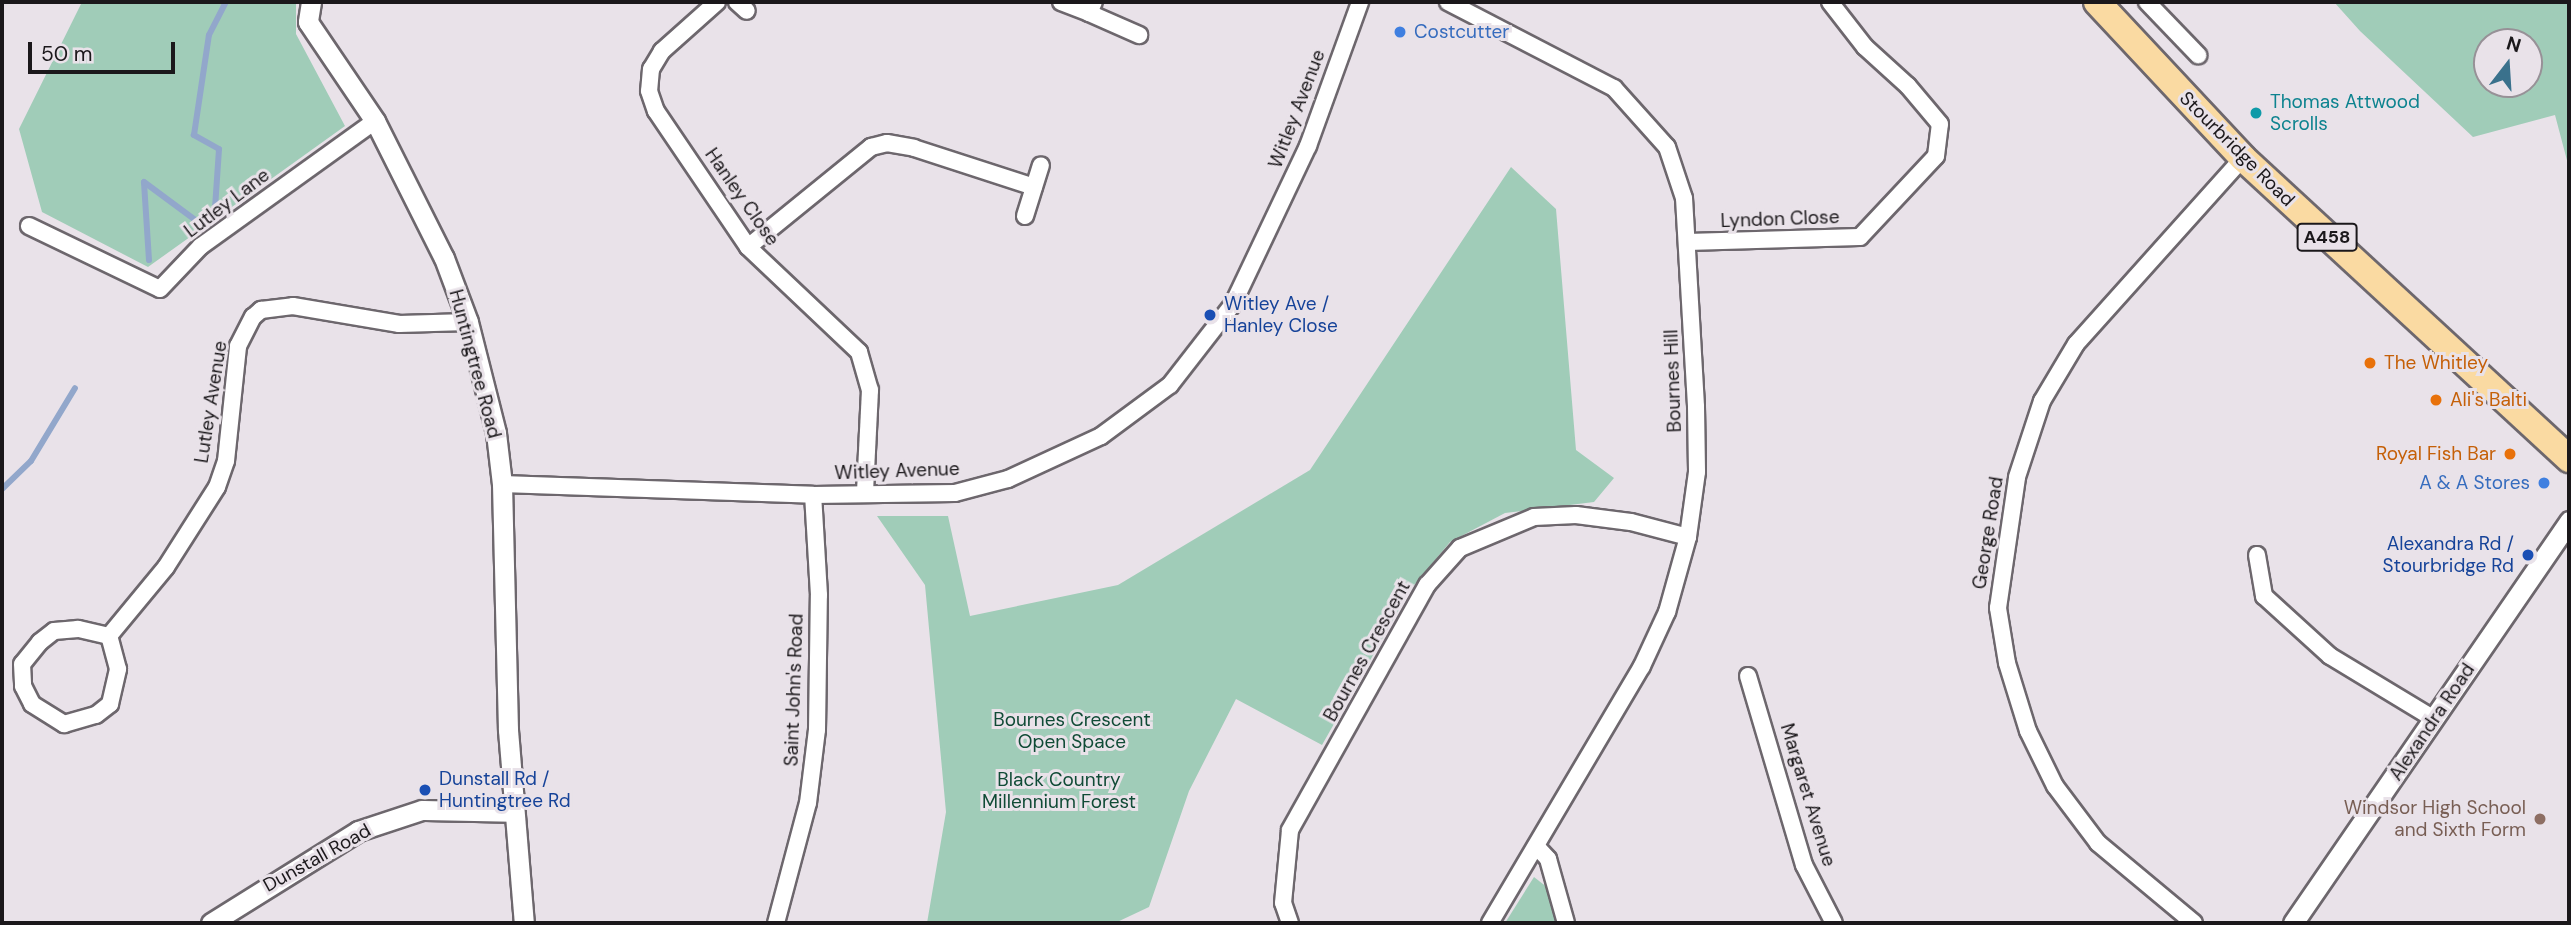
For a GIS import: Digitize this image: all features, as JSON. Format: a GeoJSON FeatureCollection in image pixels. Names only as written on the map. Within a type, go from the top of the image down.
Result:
{"type":"FeatureCollection","features":[{"type":"Feature","properties":{"kind":"highway","name":"Stourbridge Road"},"geometry":{"type":"LineString","coordinates":[[2097,2],[2243,158],[2569,459]]}},
{"type":"Feature","properties":{"kind":"street","name":"Hanley Close"},"geometry":{"type":"LineString","coordinates":[[717,2],[662,51],[652,69],[649,91],[656,111],[748,247],[859,352],[870,390],[865,494]]}},
{"type":"Feature","properties":{"kind":"street"},"geometry":{"type":"LineString","coordinates":[[1061,2],[1092,7],[1139,35]]}},
{"type":"Feature","properties":{"kind":"street","name":"Witley Avenue"},"geometry":{"type":"LineString","coordinates":[[502,484],[813,495],[955,493],[1008,479],[1101,436],[1170,385],[1233,304],[1308,146],[1360,2]]}},
{"type":"Feature","properties":{"kind":"street","name":"Bournes Hill"},"geometry":{"type":"LineString","coordinates":[[1448,2],[1614,88],[1643,117],[1667,147],[1684,198],[1697,472],[1688,537],[1667,612],[1642,666],[1490,923]]}},
{"type":"Feature","properties":{"kind":"street","name":"Lyndon Close"},"geometry":{"type":"LineString","coordinates":[[1686,242],[1860,237],[1936,156],[1940,124],[1908,86],[1865,47],[1829,2]]}},
{"type":"Feature","properties":{"kind":"street"},"geometry":{"type":"LineString","coordinates":[[2147,2],[2198,55]]}},
{"type":"Feature","properties":{"kind":"street","name":"Huntingtree Road"},"geometry":{"type":"LineString","coordinates":[[310,6],[308,22],[321,47],[375,121],[420,204],[468,322],[496,433],[502,484],[502,588],[514,812],[524,923]]}},
{"type":"Feature","properties":{"kind":"street","name":"Lutley Lane"},"geometry":{"type":"LineString","coordinates":[[29,226],[160,289],[201,246],[375,121]]}},
{"type":"Feature","properties":{"kind":"street"},"geometry":{"type":"LineString","coordinates":[[748,247],[871,147],[906,146],[1034,187]]}},
{"type":"Feature","properties":{"kind":"street","name":"George Road"},"geometry":{"type":"LineString","coordinates":[[2193,923],[2098,843],[2056,786],[2028,731],[2007,663],[1998,608],[2017,477],[2042,401],[2076,344],[2243,158]]}},
{"type":"Feature","properties":{"kind":"street"},"geometry":{"type":"LineString","coordinates":[[1025,216],[1041,166]]}},
{"type":"Feature","properties":{"kind":"street","name":"Lutley Avenue"},"geometry":{"type":"LineString","coordinates":[[108,636],[209,507],[226,461],[238,346],[253,317],[261,310],[293,306],[399,324],[468,322]]}},
{"type":"Feature","properties":{"kind":"street","name":"Saint John's Road"},"geometry":{"type":"LineString","coordinates":[[776,923],[808,803],[817,730],[819,595],[813,495]]}},
{"type":"Feature","properties":{"kind":"street","name":"Bournes Crescent"},"geometry":{"type":"LineString","coordinates":[[1290,923],[1283,891],[1290,830],[1427,585],[1460,548],[1534,517],[1576,515],[1631,522],[1688,537]]}},
{"type":"Feature","properties":{"kind":"street","name":"Alexandra Road"},"geometry":{"type":"LineString","coordinates":[[2293,923],[2569,521]]}},
{"type":"Feature","properties":{"kind":"street"},"geometry":{"type":"LineString","coordinates":[[2257,555],[2264,596],[2330,656],[2434,719]]}},
{"type":"Feature","properties":{"kind":"street"},"geometry":{"type":"LineString","coordinates":[[78,629],[108,636],[118,669],[110,704],[96,716],[64,724],[32,704],[23,686],[22,664],[40,642],[54,631],[78,629]]}},
{"type":"Feature","properties":{"kind":"street","name":"Margaret Avenue"},"geometry":{"type":"LineString","coordinates":[[1748,676],[1804,864],[1834,923]]}},
{"type":"Feature","properties":{"kind":"street","name":"Dunstall Road"},"geometry":{"type":"LineString","coordinates":[[211,923],[358,831],[422,810],[514,812]]}},
{"type":"Feature","properties":{"kind":"street"},"geometry":{"type":"LineString","coordinates":[[1536,846],[1548,859],[1566,923]]}},
{"type":"Feature","properties":{"kind":"green space"},"geometry":{"type":"Polygon","coordinates":[[[82,2],[296,2],[296,34],[345,126],[148,267],[42,212],[19,129],[82,2]]]}},
{"type":"Feature","properties":{"kind":"green space"},"geometry":{"type":"Polygon","coordinates":[[[2334,2],[2569,2],[2569,168],[2555,115],[2473,137],[2360,31],[2334,2]]]}},
{"type":"Feature","properties":{"kind":"green space","name":"Bournes Crescent Open Space"},"geometry":{"type":"Polygon","coordinates":[[[1511,167],[1556,209],[1576,450],[1614,478],[1594,502],[1505,513],[1450,542],[1410,590],[1322,745],[1236,699],[1189,791],[1149,907],[1115,923],[927,923],[946,812],[925,585],[877,516],[948,516],[970,616],[1118,585],[1310,470],[1511,167]]]}},
{"type":"Feature","properties":{"kind":"green space"},"geometry":{"type":"Polygon","coordinates":[[[1534,877],[1548,888],[1556,923],[1505,923],[1534,877]]]}},
{"type":"Feature","properties":{"kind":"waterway"},"geometry":{"type":"LineString","coordinates":[[149,260],[144,182],[198,222],[215,208],[219,149],[194,135],[209,35],[226,2]]}},
{"type":"Feature","properties":{"kind":"waterway"},"geometry":{"type":"LineString","coordinates":[[2,489],[31,461],[75,388]]}},
{"type":"Feature","properties":{"kind":"place","name":"Costcutter"},"geometry":{"type":"Point","coordinates":[1400,32]}},
{"type":"Feature","properties":{"kind":"place","name":"Thomas Attwood Scrolls"},"geometry":{"type":"Point","coordinates":[2256,113]}},
{"type":"Feature","properties":{"kind":"place","name":"Witley Ave / Hanley Close"},"geometry":{"type":"Point","coordinates":[1210,315]}},
{"type":"Feature","properties":{"kind":"place","name":"The Whitley"},"geometry":{"type":"Point","coordinates":[2370,363]}},
{"type":"Feature","properties":{"kind":"place","name":"Ali's Balti"},"geometry":{"type":"Point","coordinates":[2436,400]}},
{"type":"Feature","properties":{"kind":"place","name":"Royal Fish Bar"},"geometry":{"type":"Point","coordinates":[2510,454]}},
{"type":"Feature","properties":{"kind":"place","name":"A & A Stores"},"geometry":{"type":"Point","coordinates":[2544,483]}},
{"type":"Feature","properties":{"kind":"place","name":"Alexandra Rd / Stourbridge Rd"},"geometry":{"type":"Point","coordinates":[2528,555]}},
{"type":"Feature","properties":{"kind":"place","name":"Dunstall Rd / Huntingtree Rd"},"geometry":{"type":"Point","coordinates":[425,790]}},
{"type":"Feature","properties":{"kind":"place","name":"Windsor High School and Sixth Form"},"geometry":{"type":"Point","coordinates":[2540,819]}},
{"type":"Feature","properties":{"kind":"park label","name":"Black Country Millennium Forest"},"geometry":{"type":"Point","coordinates":[1059,791]}}]}
